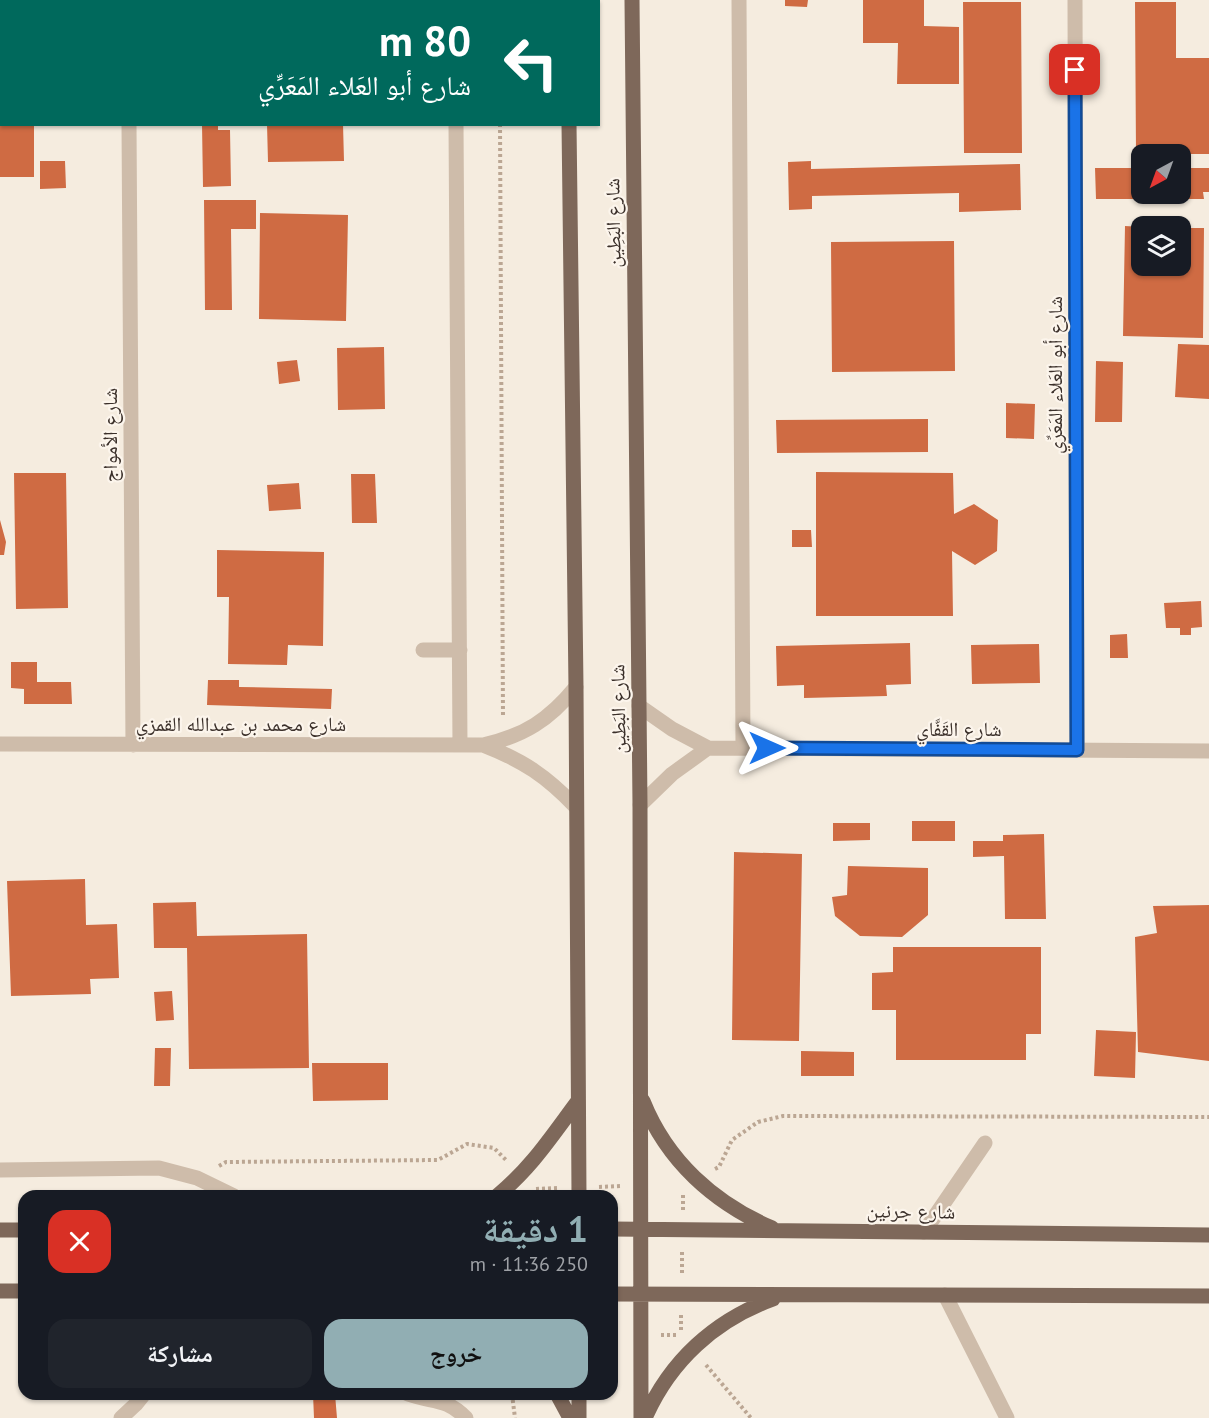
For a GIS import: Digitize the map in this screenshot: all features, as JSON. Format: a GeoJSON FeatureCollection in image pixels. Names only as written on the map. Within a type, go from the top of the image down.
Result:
{"type":"FeatureCollection","features":[{"type":"Feature","properties":{"kind":"main road","name":"شارع البَطِين"},"geometry":{"type":"LineString","coordinates":[[632,0],[640,805],[640,1294],[643,1418]]}},
{"type":"Feature","properties":{"kind":"main road"},"geometry":{"type":"LineString","coordinates":[[569,126],[579,1190]]}},
{"type":"Feature","properties":{"kind":"main road"},"geometry":{"type":"LineString","coordinates":[[640,1093],[649,1117],[662,1139],[695,1179],[733,1209],[777,1231]]}},
{"type":"Feature","properties":{"kind":"main road"},"geometry":{"type":"LineString","coordinates":[[503,1190],[540,1154],[578,1101]]}},
{"type":"Feature","properties":{"kind":"main road","name":"شارع جرنين"},"geometry":{"type":"LineString","coordinates":[[618,1229],[1209,1234]]}},
{"type":"Feature","properties":{"kind":"main road"},"geometry":{"type":"LineString","coordinates":[[0,1230],[18,1230]]}},
{"type":"Feature","properties":{"kind":"main road"},"geometry":{"type":"LineString","coordinates":[[0,1291],[18,1292]]}},
{"type":"Feature","properties":{"kind":"main road"},"geometry":{"type":"LineString","coordinates":[[618,1294],[1209,1296]]}},
{"type":"Feature","properties":{"kind":"main road"},"geometry":{"type":"LineString","coordinates":[[643,1418],[662,1385],[692,1348],[734,1316],[783,1295]]}},
{"type":"Feature","properties":{"kind":"main road"},"geometry":{"type":"LineString","coordinates":[[560,1400],[570,1418]]}},
{"type":"Feature","properties":{"kind":"main road"},"geometry":{"type":"LineString","coordinates":[[579,1400],[579,1418]]}},
{"type":"Feature","properties":{"kind":"street"},"geometry":{"type":"LineString","coordinates":[[739,0],[743,748]]}},
{"type":"Feature","properties":{"kind":"street","name":"شارع أبو العَلاء المَعَرِّي"},"geometry":{"type":"LineString","coordinates":[[1075,0],[1077,750]]}},
{"type":"Feature","properties":{"kind":"street","name":"شارع الأمواج"},"geometry":{"type":"LineString","coordinates":[[129,126],[133,745]]}},
{"type":"Feature","properties":{"kind":"street"},"geometry":{"type":"LineString","coordinates":[[456,126],[460,745]]}},
{"type":"Feature","properties":{"kind":"street"},"geometry":{"type":"LineString","coordinates":[[423,650],[460,650]]}},
{"type":"Feature","properties":{"kind":"street","name":"شارع محمد بن عبدالله القمزي"},"geometry":{"type":"LineString","coordinates":[[0,744],[483,746],[503,741],[544,720],[576,687]]}},
{"type":"Feature","properties":{"kind":"street","name":"شارع القَفَّاي"},"geometry":{"type":"LineString","coordinates":[[639,706],[672,729],[708,748],[1209,751]]}},
{"type":"Feature","properties":{"kind":"street","name":"شارع محمد بن عبدالله القمزي"},"geometry":{"type":"LineString","coordinates":[[483,746],[509,756],[534,770],[576,807]]}},
{"type":"Feature","properties":{"kind":"street"},"geometry":{"type":"LineString","coordinates":[[640,805],[672,774],[708,748]]}},
{"type":"Feature","properties":{"kind":"street"},"geometry":{"type":"LineString","coordinates":[[924,1232],[985,1143]]}},
{"type":"Feature","properties":{"kind":"street"},"geometry":{"type":"LineString","coordinates":[[0,1170],[159,1168],[197,1178],[222,1190]]}},
{"type":"Feature","properties":{"kind":"street"},"geometry":{"type":"LineString","coordinates":[[945,1295],[1007,1418]]}},
{"type":"Feature","properties":{"kind":"street"},"geometry":{"type":"LineString","coordinates":[[121,1418],[139,1400]]}},
{"type":"Feature","properties":{"kind":"street"},"geometry":{"type":"LineString","coordinates":[[436,1400],[446,1402],[466,1418]]}},
{"type":"Feature","properties":{"kind":"path"},"geometry":{"type":"LineString","coordinates":[[500,126],[503,741]]}},
{"type":"Feature","properties":{"kind":"path"},"geometry":{"type":"LineString","coordinates":[[719,1167],[732,1140],[758,1122],[783,1116],[1209,1117]]}},
{"type":"Feature","properties":{"kind":"path"},"geometry":{"type":"LineString","coordinates":[[197,1178],[226,1162],[438,1160],[467,1144],[494,1148],[513,1167]]}},
{"type":"Feature","properties":{"kind":"path"},"geometry":{"type":"LineString","coordinates":[[683,1184],[681,1335],[751,1418]]}},
{"type":"Feature","properties":{"kind":"path"},"geometry":{"type":"LineString","coordinates":[[591,1190],[640,1186]]}},
{"type":"Feature","properties":{"kind":"path"},"geometry":{"type":"LineString","coordinates":[[529,1189],[554,1190]]}},
{"type":"Feature","properties":{"kind":"path"},"geometry":{"type":"LineString","coordinates":[[513,1400],[515,1418]]}},
{"type":"Feature","properties":{"kind":"building"},"geometry":{"type":"Polygon","coordinates":[[[785,0],[808,0],[807,7],[785,6],[785,0]]]}},
{"type":"Feature","properties":{"kind":"building"},"geometry":{"type":"Polygon","coordinates":[[[863,0],[924,0],[924,26],[959,27],[959,84],[897,84],[898,43],[863,43],[863,0]]]}},
{"type":"Feature","properties":{"kind":"building"},"geometry":{"type":"Polygon","coordinates":[[[963,2],[1021,2],[1022,153],[964,153],[963,2]]]}},
{"type":"Feature","properties":{"kind":"building"},"geometry":{"type":"Polygon","coordinates":[[[1135,2],[1176,2],[1176,58],[1209,58],[1209,154],[1191,154],[1191,144],[1136,144],[1135,2]]]}},
{"type":"Feature","properties":{"kind":"building"},"geometry":{"type":"Polygon","coordinates":[[[0,126],[34,126],[34,177],[0,177],[0,126]]]}},
{"type":"Feature","properties":{"kind":"building"},"geometry":{"type":"Polygon","coordinates":[[[202,126],[218,126],[218,130],[230,130],[231,186],[203,187],[202,126]]]}},
{"type":"Feature","properties":{"kind":"building"},"geometry":{"type":"Polygon","coordinates":[[[267,126],[343,126],[344,161],[268,162],[267,126]]]}},
{"type":"Feature","properties":{"kind":"building"},"geometry":{"type":"Polygon","coordinates":[[[40,161],[65,161],[66,188],[40,189],[40,161]]]}},
{"type":"Feature","properties":{"kind":"building"},"geometry":{"type":"Polygon","coordinates":[[[811,161],[811,169],[1020,164],[1021,210],[959,212],[959,193],[812,196],[812,209],[789,210],[788,162],[811,161]]]}},
{"type":"Feature","properties":{"kind":"building"},"geometry":{"type":"Polygon","coordinates":[[[1095,168],[1131,168],[1131,199],[1096,199],[1095,168]]]}},
{"type":"Feature","properties":{"kind":"building"},"geometry":{"type":"Polygon","coordinates":[[[1191,168],[1209,168],[1209,192],[1203,192],[1204,199],[1191,199],[1191,168]]]}},
{"type":"Feature","properties":{"kind":"building"},"geometry":{"type":"Polygon","coordinates":[[[204,200],[256,200],[256,229],[231,229],[232,310],[205,310],[204,200]]]}},
{"type":"Feature","properties":{"kind":"building"},"geometry":{"type":"Polygon","coordinates":[[[260,213],[348,215],[346,321],[259,319],[260,213]]]}},
{"type":"Feature","properties":{"kind":"building"},"geometry":{"type":"Polygon","coordinates":[[[1125,226],[1131,226],[1131,276],[1191,276],[1191,228],[1204,228],[1203,338],[1123,336],[1125,226]]]}},
{"type":"Feature","properties":{"kind":"building"},"geometry":{"type":"Polygon","coordinates":[[[954,241],[955,371],[832,372],[831,242],[954,241]]]}},
{"type":"Feature","properties":{"kind":"building"},"geometry":{"type":"Polygon","coordinates":[[[1178,344],[1209,345],[1209,399],[1175,397],[1178,344]]]}},
{"type":"Feature","properties":{"kind":"building"},"geometry":{"type":"Polygon","coordinates":[[[384,347],[385,409],[338,410],[337,348],[384,347]]]}},
{"type":"Feature","properties":{"kind":"building"},"geometry":{"type":"Polygon","coordinates":[[[297,360],[300,381],[279,384],[277,362],[297,360]]]}},
{"type":"Feature","properties":{"kind":"building"},"geometry":{"type":"Polygon","coordinates":[[[1096,361],[1123,362],[1122,422],[1095,422],[1096,361]]]}},
{"type":"Feature","properties":{"kind":"building"},"geometry":{"type":"Polygon","coordinates":[[[1006,403],[1035,404],[1034,439],[1006,438],[1006,403]]]}},
{"type":"Feature","properties":{"kind":"building"},"geometry":{"type":"Polygon","coordinates":[[[928,419],[928,452],[777,453],[776,420],[928,419]]]}},
{"type":"Feature","properties":{"kind":"building"},"geometry":{"type":"Polygon","coordinates":[[[816,472],[953,473],[954,514],[974,504],[998,520],[997,551],[975,565],[952,551],[953,616],[816,616],[816,472]]]}},
{"type":"Feature","properties":{"kind":"building"},"geometry":{"type":"Polygon","coordinates":[[[14,473],[66,473],[68,608],[16,609],[14,473]]]}},
{"type":"Feature","properties":{"kind":"building"},"geometry":{"type":"Polygon","coordinates":[[[351,474],[375,474],[377,523],[352,523],[351,474]]]}},
{"type":"Feature","properties":{"kind":"building"},"geometry":{"type":"Polygon","coordinates":[[[299,483],[301,509],[269,511],[267,485],[299,483]]]}},
{"type":"Feature","properties":{"kind":"building"},"geometry":{"type":"Polygon","coordinates":[[[0,520],[6,542],[4,555],[0,555],[0,520]]]}},
{"type":"Feature","properties":{"kind":"building"},"geometry":{"type":"Polygon","coordinates":[[[792,530],[811,530],[812,547],[792,547],[792,530]]]}},
{"type":"Feature","properties":{"kind":"building"},"geometry":{"type":"Polygon","coordinates":[[[217,550],[324,552],[323,646],[288,645],[287,665],[228,664],[229,597],[217,597],[217,550]]]}},
{"type":"Feature","properties":{"kind":"building"},"geometry":{"type":"Polygon","coordinates":[[[1201,601],[1202,627],[1191,628],[1191,635],[1180,635],[1180,628],[1166,628],[1164,603],[1201,601]]]}},
{"type":"Feature","properties":{"kind":"building"},"geometry":{"type":"Polygon","coordinates":[[[1127,634],[1128,658],[1110,658],[1110,635],[1127,634]]]}},
{"type":"Feature","properties":{"kind":"building"},"geometry":{"type":"Polygon","coordinates":[[[910,643],[911,684],[886,685],[887,696],[804,698],[804,685],[777,686],[776,646],[910,643]]]}},
{"type":"Feature","properties":{"kind":"building"},"geometry":{"type":"Polygon","coordinates":[[[1039,644],[1040,683],[972,684],[971,645],[1039,644]]]}},
{"type":"Feature","properties":{"kind":"building"},"geometry":{"type":"Polygon","coordinates":[[[11,662],[37,662],[37,682],[71,682],[72,704],[24,704],[24,689],[11,688],[11,662]]]}},
{"type":"Feature","properties":{"kind":"building"},"geometry":{"type":"Polygon","coordinates":[[[208,680],[239,680],[239,687],[332,689],[331,709],[207,705],[208,680]]]}},
{"type":"Feature","properties":{"kind":"building"},"geometry":{"type":"Polygon","coordinates":[[[912,821],[955,821],[955,841],[912,841],[912,821]]]}},
{"type":"Feature","properties":{"kind":"building"},"geometry":{"type":"Polygon","coordinates":[[[833,823],[870,823],[870,840],[833,841],[833,823]]]}},
{"type":"Feature","properties":{"kind":"building"},"geometry":{"type":"Polygon","coordinates":[[[1044,834],[1046,919],[1005,919],[1004,856],[973,857],[973,841],[1003,841],[1003,835],[1044,834]]]}},
{"type":"Feature","properties":{"kind":"building"},"geometry":{"type":"Polygon","coordinates":[[[734,852],[802,854],[799,1041],[732,1040],[734,852]]]}},
{"type":"Feature","properties":{"kind":"building"},"geometry":{"type":"Polygon","coordinates":[[[848,866],[928,868],[928,915],[902,937],[860,936],[835,916],[832,897],[847,895],[848,866]]]}},
{"type":"Feature","properties":{"kind":"building"},"geometry":{"type":"Polygon","coordinates":[[[85,879],[86,925],[117,924],[119,978],[90,979],[91,994],[11,996],[7,881],[85,879]]]}},
{"type":"Feature","properties":{"kind":"building"},"geometry":{"type":"Polygon","coordinates":[[[196,902],[197,936],[307,934],[309,1068],[189,1069],[187,948],[154,948],[153,903],[196,902]]]}},
{"type":"Feature","properties":{"kind":"building"},"geometry":{"type":"Polygon","coordinates":[[[1209,905],[1209,1061],[1138,1052],[1135,937],[1157,933],[1153,906],[1209,905]]]}},
{"type":"Feature","properties":{"kind":"building"},"geometry":{"type":"Polygon","coordinates":[[[893,947],[1041,947],[1041,1034],[1026,1034],[1026,1060],[896,1060],[896,1010],[872,1010],[872,973],[893,972],[893,947]]]}},
{"type":"Feature","properties":{"kind":"building"},"geometry":{"type":"Polygon","coordinates":[[[172,991],[174,1020],[156,1021],[154,992],[172,991]]]}},
{"type":"Feature","properties":{"kind":"building"},"geometry":{"type":"Polygon","coordinates":[[[1096,1030],[1136,1032],[1135,1078],[1094,1076],[1096,1030]]]}},
{"type":"Feature","properties":{"kind":"building"},"geometry":{"type":"Polygon","coordinates":[[[155,1048],[171,1048],[170,1086],[154,1086],[155,1048]]]}},
{"type":"Feature","properties":{"kind":"building"},"geometry":{"type":"Polygon","coordinates":[[[801,1051],[854,1052],[854,1076],[801,1076],[801,1051]]]}},
{"type":"Feature","properties":{"kind":"building"},"geometry":{"type":"Polygon","coordinates":[[[312,1063],[388,1063],[388,1100],[313,1101],[312,1063]]]}},
{"type":"Feature","properties":{"kind":"building"},"geometry":{"type":"Polygon","coordinates":[[[313,1400],[336,1400],[337,1418],[314,1418],[313,1400]]]}},
{"type":"Feature","properties":{"kind":"route"},"geometry":{"type":"LineString","coordinates":[[767,748],[1077,750],[1075,70]]}}]}
